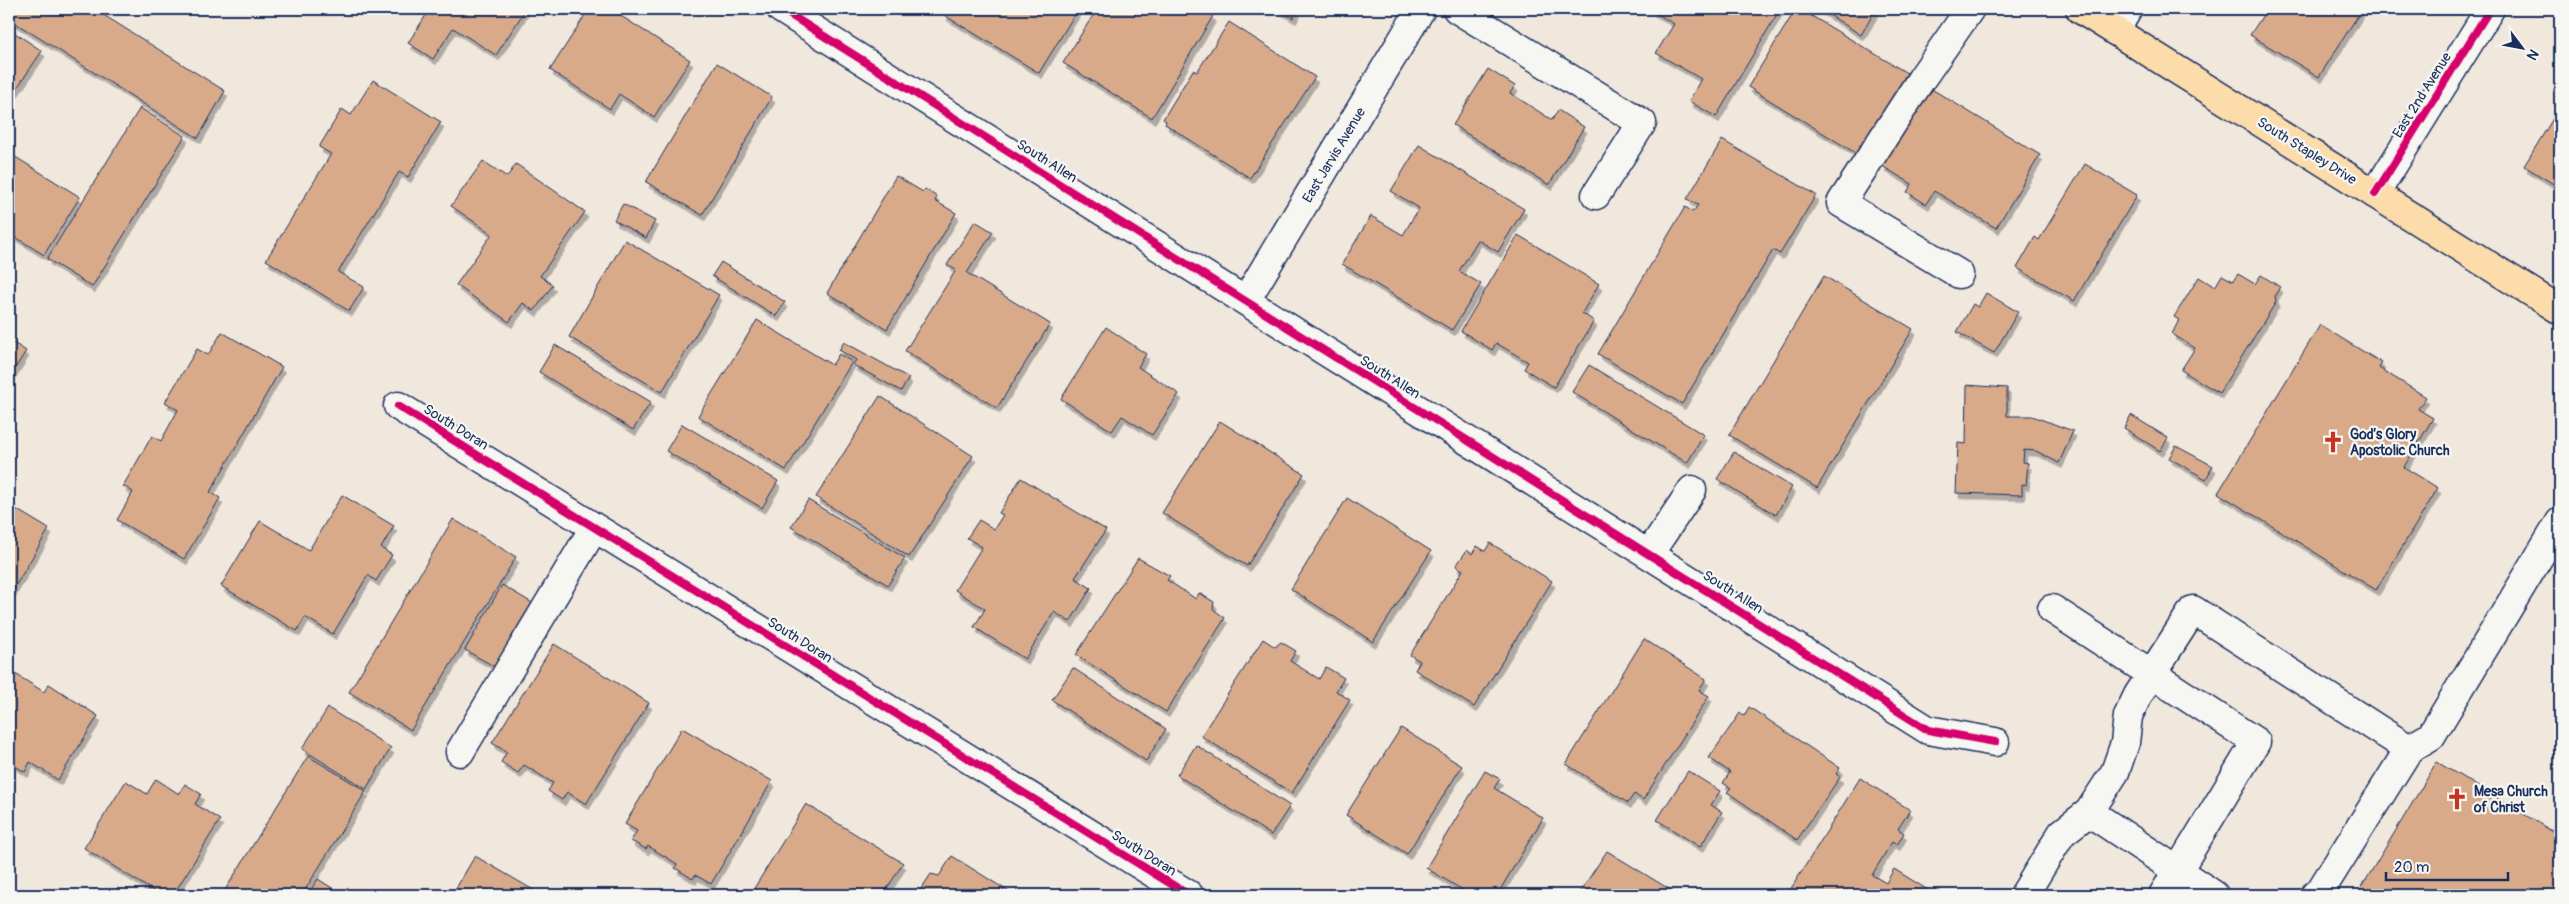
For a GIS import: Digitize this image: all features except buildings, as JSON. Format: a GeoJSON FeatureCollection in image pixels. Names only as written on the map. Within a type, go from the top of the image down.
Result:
{"type":"FeatureCollection","features":[{"type":"Feature","properties":{"kind":"main road","name":"South Stapley Drive"},"geometry":{"type":"LineString","coordinates":[[2080,9],[2122,20],[2375,194],[2560,310]]}},
{"type":"Feature","properties":{"kind":"street","name":"South Allen"},"geometry":{"type":"LineString","coordinates":[[781,9],[1928,730],[1995,742]]}},
{"type":"Feature","properties":{"kind":"street","name":"East Jarvis Avenue"},"geometry":{"type":"LineString","coordinates":[[1246,300],[1421,9]]}},
{"type":"Feature","properties":{"kind":"street"},"geometry":{"type":"LineString","coordinates":[[1456,9],[1642,122],[1596,195]]}},
{"type":"Feature","properties":{"kind":"street"},"geometry":{"type":"LineString","coordinates":[[1959,274],[1841,203],[1922,78],[1970,9]]}},
{"type":"Feature","properties":{"kind":"street","name":"East 2nd Avenue"},"geometry":{"type":"LineString","coordinates":[[2375,194],[2490,9]]}},
{"type":"Feature","properties":{"kind":"street","name":"South Doran"},"geometry":{"type":"LineString","coordinates":[[398,406],[1189,895]]}},
{"type":"Feature","properties":{"kind":"street"},"geometry":{"type":"LineString","coordinates":[[1649,554],[1692,490]]}},
{"type":"Feature","properties":{"kind":"street"},"geometry":{"type":"LineString","coordinates":[[2315,895],[2319,893],[2409,749],[2431,736],[2560,522]]}},
{"type":"Feature","properties":{"kind":"street"},"geometry":{"type":"LineString","coordinates":[[460,752],[594,528]]}},
{"type":"Feature","properties":{"kind":"street"},"geometry":{"type":"LineString","coordinates":[[2052,609],[2256,742],[2163,895]]}},
{"type":"Feature","properties":{"kind":"street"},"geometry":{"type":"LineString","coordinates":[[2024,895],[2062,833],[2089,812],[2115,772],[2125,743],[2128,716],[2152,673],[2193,610],[2409,749]]}},
{"type":"Feature","properties":{"kind":"street"},"geometry":{"type":"LineString","coordinates":[[2089,812],[2214,895]]}},
{"type":"Feature","properties":{"kind":"cycle path"},"geometry":{"type":"LineString","coordinates":[[781,9],[1928,730],[1995,742]]}},
{"type":"Feature","properties":{"kind":"cycle path"},"geometry":{"type":"LineString","coordinates":[[2375,194],[2490,9]]}},
{"type":"Feature","properties":{"kind":"cycle path"},"geometry":{"type":"LineString","coordinates":[[398,406],[1189,895]]}},
{"type":"Feature","properties":{"kind":"place","name":"God’s Glory Apostolic Church"},"geometry":{"type":"Point","coordinates":[2333,442]}},
{"type":"Feature","properties":{"kind":"place","name":"Mesa Church of Christ"},"geometry":{"type":"Point","coordinates":[2457,799]}}]}
